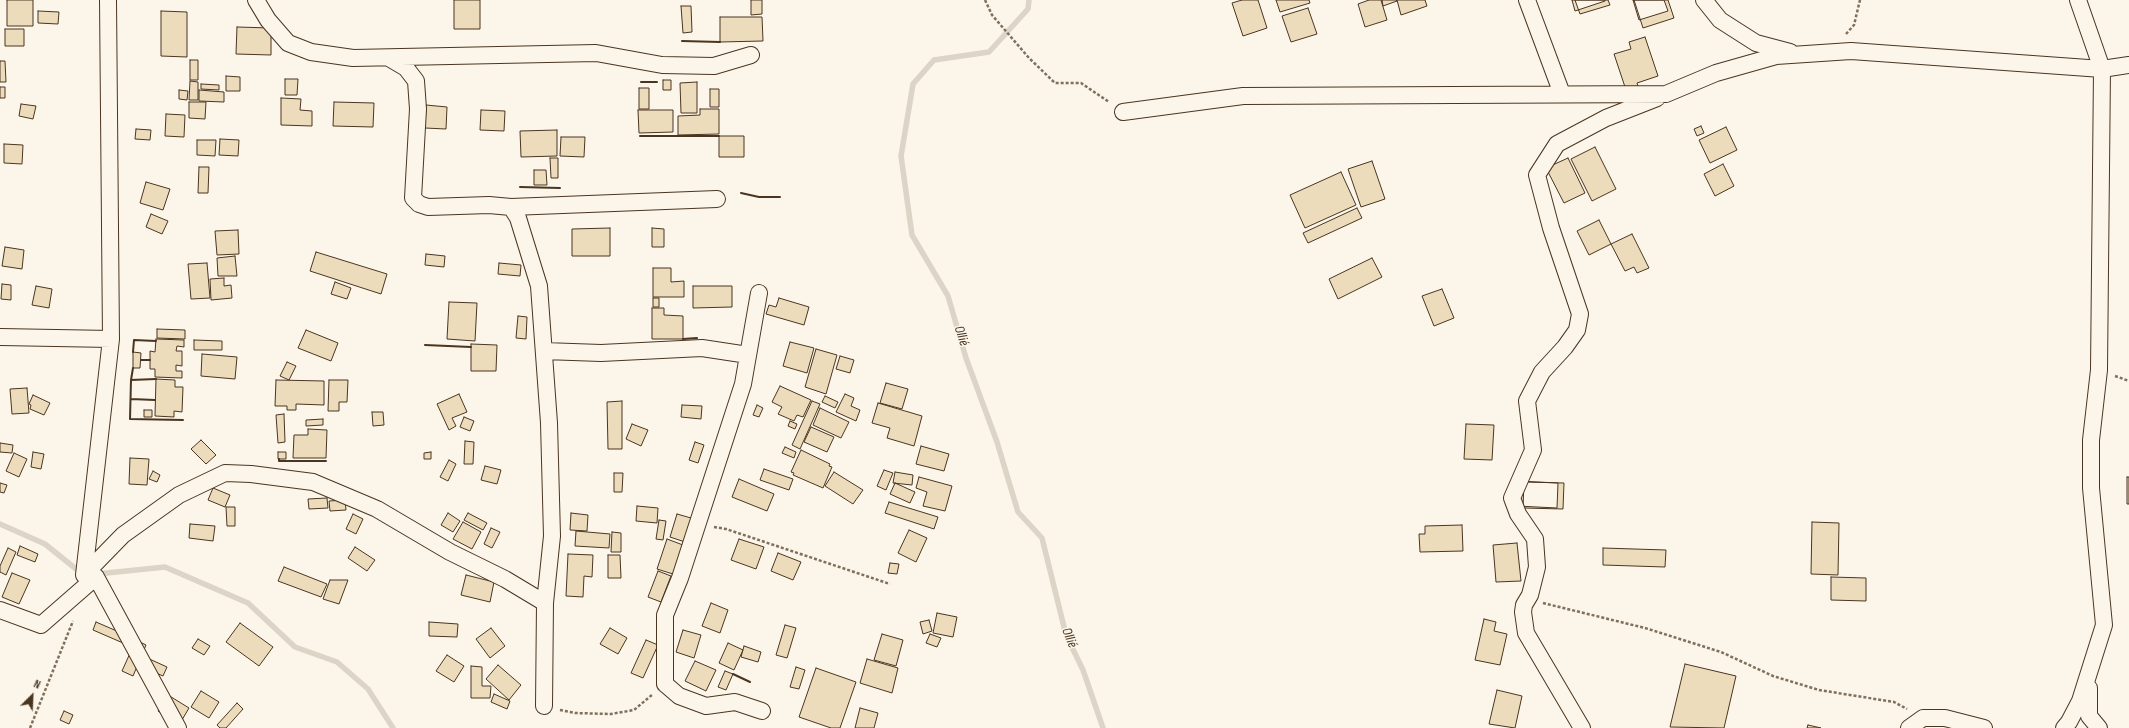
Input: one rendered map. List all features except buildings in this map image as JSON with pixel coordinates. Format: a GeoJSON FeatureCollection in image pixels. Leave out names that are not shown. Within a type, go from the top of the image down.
{"type":"FeatureCollection","features":[{"type":"Feature","properties":{"kind":"street"},"geometry":{"type":"LineString","coordinates":[[108,0],[111,339],[90,576],[178,728]]}},
{"type":"Feature","properties":{"kind":"street"},"geometry":{"type":"LineString","coordinates":[[256,0],[273,25],[288,43],[311,52],[353,58],[596,53],[662,65],[714,66],[751,55]]}},
{"type":"Feature","properties":{"kind":"street"},"geometry":{"type":"LineString","coordinates":[[1527,0],[1562,94]]}},
{"type":"Feature","properties":{"kind":"street"},"geometry":{"type":"LineString","coordinates":[[1704,0],[1720,20],[1756,43],[1799,54]]}},
{"type":"Feature","properties":{"kind":"street"},"geometry":{"type":"LineString","coordinates":[[2064,728],[2069,722],[2080,701],[2104,625],[2091,488],[2091,440],[2099,370],[2102,69],[2078,0]]}},
{"type":"Feature","properties":{"kind":"street"},"geometry":{"type":"LineString","coordinates":[[1582,728],[1526,633],[1524,605],[1528,599],[1537,567],[1535,539],[1518,514],[1512,498],[1533,450],[1527,401],[1542,372],[1565,347],[1577,330],[1580,314],[1550,228],[1536,175],[1557,144],[1606,118],[1716,73],[1776,56],[1851,51],[2102,69],[2129,64]]}},
{"type":"Feature","properties":{"kind":"street"},"geometry":{"type":"LineString","coordinates":[[390,58],[406,68],[416,81],[418,109],[413,198],[419,204],[428,207],[489,205],[511,207],[717,199]]}},
{"type":"Feature","properties":{"kind":"street"},"geometry":{"type":"LineString","coordinates":[[1123,112],[1243,96],[1666,94]]}},
{"type":"Feature","properties":{"kind":"street"},"geometry":{"type":"LineString","coordinates":[[511,207],[518,218],[539,286],[549,423],[552,536],[545,603],[544,706]]}},
{"type":"Feature","properties":{"kind":"street"},"geometry":{"type":"LineString","coordinates":[[759,294],[743,384],[680,578],[665,615],[665,684],[679,696],[706,706],[735,702],[762,711]]}},
{"type":"Feature","properties":{"kind":"street"},"geometry":{"type":"LineString","coordinates":[[0,337],[111,339]]}},
{"type":"Feature","properties":{"kind":"street"},"geometry":{"type":"LineString","coordinates":[[544,352],[601,354],[702,348],[748,355]]}},
{"type":"Feature","properties":{"kind":"street"},"geometry":{"type":"LineString","coordinates":[[0,610],[41,625],[90,576],[123,535],[179,496],[225,473],[251,474],[313,482],[377,509],[450,552],[505,579],[545,603]]}},
{"type":"Feature","properties":{"kind":"street"},"geometry":{"type":"LineString","coordinates":[[2090,670],[2088,716],[2099,728]]}},
{"type":"Feature","properties":{"kind":"street"},"geometry":{"type":"LineString","coordinates":[[1908,728],[1923,718],[1945,718],[1984,728]]}},
{"type":"Feature","properties":{"kind":"path"},"geometry":{"type":"LineString","coordinates":[[985,0],[992,15],[1029,58],[1055,83],[1081,84],[1123,112]]}},
{"type":"Feature","properties":{"kind":"path"},"geometry":{"type":"LineString","coordinates":[[1830,52],[1854,24],[1860,0]]}},
{"type":"Feature","properties":{"kind":"path"},"geometry":{"type":"LineString","coordinates":[[698,524],[726,529],[890,584]]}},
{"type":"Feature","properties":{"kind":"path"},"geometry":{"type":"LineString","coordinates":[[1528,599],[1645,628],[1721,652],[1773,676],[1819,690],[1894,702],[1923,718]]}},
{"type":"Feature","properties":{"kind":"path"},"geometry":{"type":"LineString","coordinates":[[30,728],[74,618]]}},
{"type":"Feature","properties":{"kind":"path"},"geometry":{"type":"LineString","coordinates":[[544,706],[575,713],[611,714],[634,710],[665,684]]}},
{"type":"Feature","properties":{"kind":"waterway","name":"Ollié"},"geometry":{"type":"LineString","coordinates":[[1029,0],[1028,9],[989,52],[934,60],[913,84],[901,156],[912,235],[948,296],[966,358],[997,442],[1018,512],[1042,538],[1066,635],[1083,670],[1103,728]]}},
{"type":"Feature","properties":{"kind":"waterway"},"geometry":{"type":"LineString","coordinates":[[0,524],[45,544],[81,573]]}},
{"type":"Feature","properties":{"kind":"waterway"},"geometry":{"type":"LineString","coordinates":[[97,574],[165,567],[248,603],[295,647],[337,662],[368,689],[393,728]]}},
{"type":"Feature","properties":{"kind":"wall"},"geometry":{"type":"LineString","coordinates":[[682,41],[720,42]]}},
{"type":"Feature","properties":{"kind":"wall"},"geometry":{"type":"LineString","coordinates":[[641,82],[657,82]]}},
{"type":"Feature","properties":{"kind":"wall"},"geometry":{"type":"LineString","coordinates":[[640,136],[719,136]]}},
{"type":"Feature","properties":{"kind":"wall"},"geometry":{"type":"LineString","coordinates":[[520,187],[560,188]]}},
{"type":"Feature","properties":{"kind":"wall"},"geometry":{"type":"LineString","coordinates":[[741,193],[759,197],[780,197]]}},
{"type":"Feature","properties":{"kind":"wall"},"geometry":{"type":"LineString","coordinates":[[683,339],[697,338]]}},
{"type":"Feature","properties":{"kind":"wall"},"geometry":{"type":"LineString","coordinates":[[133,352],[134,340],[156,341]]}},
{"type":"Feature","properties":{"kind":"wall"},"geometry":{"type":"LineString","coordinates":[[425,345],[471,347]]}},
{"type":"Feature","properties":{"kind":"wall"},"geometry":{"type":"LineString","coordinates":[[141,360],[150,360]]}},
{"type":"Feature","properties":{"kind":"wall"},"geometry":{"type":"LineString","coordinates":[[133,368],[131,380],[156,379]]}},
{"type":"Feature","properties":{"kind":"wall"},"geometry":{"type":"LineString","coordinates":[[131,380],[130,419],[183,420]]}},
{"type":"Feature","properties":{"kind":"wall"},"geometry":{"type":"LineString","coordinates":[[131,399],[155,400]]}},
{"type":"Feature","properties":{"kind":"wall"},"geometry":{"type":"LineString","coordinates":[[279,459],[279,461],[326,461]]}},
{"type":"Feature","properties":{"kind":"wall"},"geometry":{"type":"LineString","coordinates":[[733,674],[750,682]]}}]}
